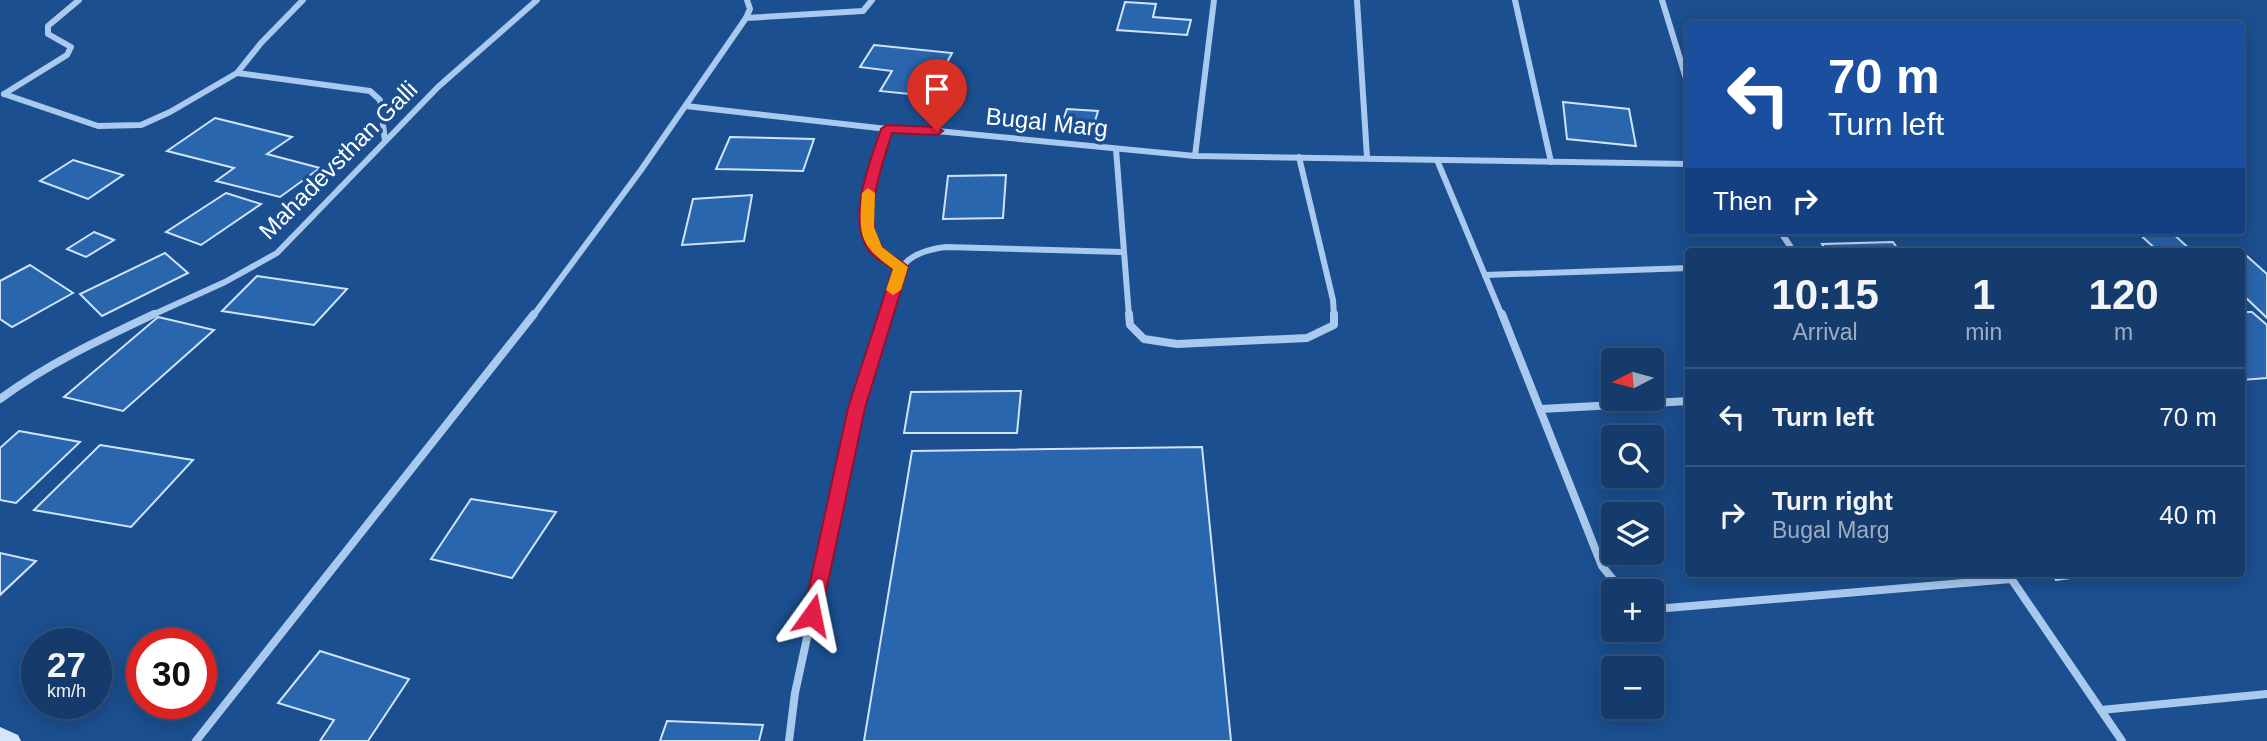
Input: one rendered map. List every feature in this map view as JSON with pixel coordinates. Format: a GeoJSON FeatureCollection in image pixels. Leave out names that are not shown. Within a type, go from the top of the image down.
{"type":"FeatureCollection","features":[{"type":"Feature","properties":{"kind":"main road"},"geometry":{"type":"LineString","coordinates":[[0,735],[12,741]]}},
{"type":"Feature","properties":{"kind":"street"},"geometry":{"type":"LineString","coordinates":[[2,95],[67,55],[71,47],[48,34],[48,26],[79,0]]}},
{"type":"Feature","properties":{"kind":"street"},"geometry":{"type":"LineString","coordinates":[[2,95],[98,126],[141,125],[170,112],[237,73],[261,43],[303,0]]}},
{"type":"Feature","properties":{"kind":"street","name":"Mahadevsthan Galli"},"geometry":{"type":"LineString","coordinates":[[0,399],[24,381],[107,336],[225,282],[277,253],[438,87],[537,0]]}},
{"type":"Feature","properties":{"kind":"street"},"geometry":{"type":"LineString","coordinates":[[196,741],[544,302],[686,106],[746,18],[750,9],[747,0]]}},
{"type":"Feature","properties":{"kind":"street"},"geometry":{"type":"LineString","coordinates":[[746,18],[863,11],[872,0]]}},
{"type":"Feature","properties":{"kind":"street"},"geometry":{"type":"LineString","coordinates":[[1195,156],[1214,0]]}},
{"type":"Feature","properties":{"kind":"street"},"geometry":{"type":"LineString","coordinates":[[1357,0],[1367,157]]}},
{"type":"Feature","properties":{"kind":"street"},"geometry":{"type":"LineString","coordinates":[[1515,0],[1551,162]]}},
{"type":"Feature","properties":{"kind":"street"},"geometry":{"type":"LineString","coordinates":[[1662,0],[1685,75]]}},
{"type":"Feature","properties":{"kind":"street"},"geometry":{"type":"LineString","coordinates":[[237,73],[370,91],[380,100],[386,141]]}},
{"type":"Feature","properties":{"kind":"street","name":"Bugal Marg"},"geometry":{"type":"LineString","coordinates":[[686,106],[887,129],[937,131],[1195,156],[1685,164]]}},
{"type":"Feature","properties":{"kind":"street"},"geometry":{"type":"LineString","coordinates":[[887,129],[869,186],[867,227],[876,250],[900,267]]}},
{"type":"Feature","properties":{"kind":"street"},"geometry":{"type":"LineString","coordinates":[[1116,149],[1122,252],[1130,326],[1144,339],[1177,344],[1307,338],[1334,326],[1333,300],[1299,157]]}},
{"type":"Feature","properties":{"kind":"street"},"geometry":{"type":"LineString","coordinates":[[1437,160],[1541,409],[1602,566],[1612,579]]}},
{"type":"Feature","properties":{"kind":"street"},"geometry":{"type":"LineString","coordinates":[[789,741],[795,693],[857,408],[900,267],[923,250],[946,247],[1122,252]]}},
{"type":"Feature","properties":{"kind":"street"},"geometry":{"type":"LineString","coordinates":[[1485,275],[1685,268]]}},
{"type":"Feature","properties":{"kind":"street"},"geometry":{"type":"LineString","coordinates":[[1541,409],[1685,401]]}},
{"type":"Feature","properties":{"kind":"street"},"geometry":{"type":"LineString","coordinates":[[1664,607],[2009,577],[2122,741]]}},
{"type":"Feature","properties":{"kind":"street"},"geometry":{"type":"LineString","coordinates":[[2101,710],[2267,694]]}},
{"type":"Feature","properties":{"kind":"building"},"geometry":{"type":"Polygon","coordinates":[[[1125,2],[1156,4],[1153,17],[1191,20],[1187,35],[1117,30],[1125,2]]]}},
{"type":"Feature","properties":{"kind":"building"},"geometry":{"type":"Polygon","coordinates":[[[874,45],[952,53],[929,96],[880,91],[892,71],[860,67],[874,45]]]}},
{"type":"Feature","properties":{"kind":"building"},"geometry":{"type":"Polygon","coordinates":[[[1563,102],[1629,109],[1636,146],[1567,139],[1563,102]]]}},
{"type":"Feature","properties":{"kind":"building"},"geometry":{"type":"Polygon","coordinates":[[[1067,109],[1098,111],[1091,135],[1059,132],[1067,109]]]}},
{"type":"Feature","properties":{"kind":"building"},"geometry":{"type":"Polygon","coordinates":[[[215,118],[292,137],[267,154],[320,168],[280,197],[216,181],[234,168],[167,151],[215,118]]]}},
{"type":"Feature","properties":{"kind":"building"},"geometry":{"type":"Polygon","coordinates":[[[730,137],[814,139],[803,171],[716,169],[730,137]]]}},
{"type":"Feature","properties":{"kind":"building"},"geometry":{"type":"Polygon","coordinates":[[[73,160],[123,175],[88,199],[40,181],[73,160]]]}},
{"type":"Feature","properties":{"kind":"building"},"geometry":{"type":"Polygon","coordinates":[[[1006,175],[1003,218],[943,219],[948,176],[1006,175]]]}},
{"type":"Feature","properties":{"kind":"building"},"geometry":{"type":"Polygon","coordinates":[[[226,193],[261,204],[201,245],[166,232],[226,193]]]}},
{"type":"Feature","properties":{"kind":"building"},"geometry":{"type":"Polygon","coordinates":[[[752,195],[744,241],[682,245],[693,199],[752,195]]]}},
{"type":"Feature","properties":{"kind":"building"},"geometry":{"type":"Polygon","coordinates":[[[94,232],[114,240],[86,257],[67,249],[94,232]]]}},
{"type":"Feature","properties":{"kind":"building"},"geometry":{"type":"Polygon","coordinates":[[[2140,235],[2174,235],[2189,248],[2155,248],[2140,235]]]}},
{"type":"Feature","properties":{"kind":"building"},"geometry":{"type":"Polygon","coordinates":[[[1893,242],[1897,248],[1824,248],[1822,244],[1893,242]]]}},
{"type":"Feature","properties":{"kind":"building"},"geometry":{"type":"Polygon","coordinates":[[[165,253],[188,273],[102,316],[80,294],[165,253]]]}},
{"type":"Feature","properties":{"kind":"building"},"geometry":{"type":"Polygon","coordinates":[[[2245,254],[2267,274],[2267,318],[2245,297],[2245,254]]]}},
{"type":"Feature","properties":{"kind":"building"},"geometry":{"type":"Polygon","coordinates":[[[30,265],[73,293],[12,327],[0,319],[0,281],[30,265]]]}},
{"type":"Feature","properties":{"kind":"building"},"geometry":{"type":"Polygon","coordinates":[[[257,276],[347,289],[314,325],[222,311],[257,276]]]}},
{"type":"Feature","properties":{"kind":"building"},"geometry":{"type":"Polygon","coordinates":[[[2245,312],[2252,312],[2267,325],[2267,378],[2245,380],[2245,312]]]}},
{"type":"Feature","properties":{"kind":"building"},"geometry":{"type":"Polygon","coordinates":[[[158,317],[214,330],[123,411],[64,397],[158,317]]]}},
{"type":"Feature","properties":{"kind":"building"},"geometry":{"type":"Polygon","coordinates":[[[1021,391],[1017,433],[904,433],[911,392],[1021,391]]]}},
{"type":"Feature","properties":{"kind":"building"},"geometry":{"type":"Polygon","coordinates":[[[19,431],[80,442],[16,503],[0,500],[0,448],[19,431]]]}},
{"type":"Feature","properties":{"kind":"building"},"geometry":{"type":"Polygon","coordinates":[[[100,445],[193,460],[131,527],[34,510],[100,445]]]}},
{"type":"Feature","properties":{"kind":"building"},"geometry":{"type":"Polygon","coordinates":[[[1202,447],[1231,741],[864,741],[912,451],[1202,447]]]}},
{"type":"Feature","properties":{"kind":"building"},"geometry":{"type":"Polygon","coordinates":[[[471,499],[556,512],[512,578],[431,559],[471,499]]]}},
{"type":"Feature","properties":{"kind":"building"},"geometry":{"type":"Polygon","coordinates":[[[0,553],[36,561],[0,595],[0,553]]]}},
{"type":"Feature","properties":{"kind":"building"},"geometry":{"type":"Polygon","coordinates":[[[2054,577],[2078,577],[2056,580],[2054,577]]]}},
{"type":"Feature","properties":{"kind":"building"},"geometry":{"type":"Polygon","coordinates":[[[320,651],[409,679],[368,741],[320,741],[334,720],[278,703],[320,651]]]}},
{"type":"Feature","properties":{"kind":"building"},"geometry":{"type":"Polygon","coordinates":[[[667,721],[763,725],[759,741],[660,741],[667,721]]]}},
{"type":"Feature","properties":{"kind":"slow traffic"},"geometry":{"type":"LineString","coordinates":[[868,193],[867,227],[876,250],[900,267],[893,290]]}},
{"type":"Feature","properties":{"kind":"route"},"geometry":{"type":"LineString","coordinates":[[812,615],[857,408],[900,267],[876,250],[867,227],[869,186],[887,129],[937,131]]}}]}
